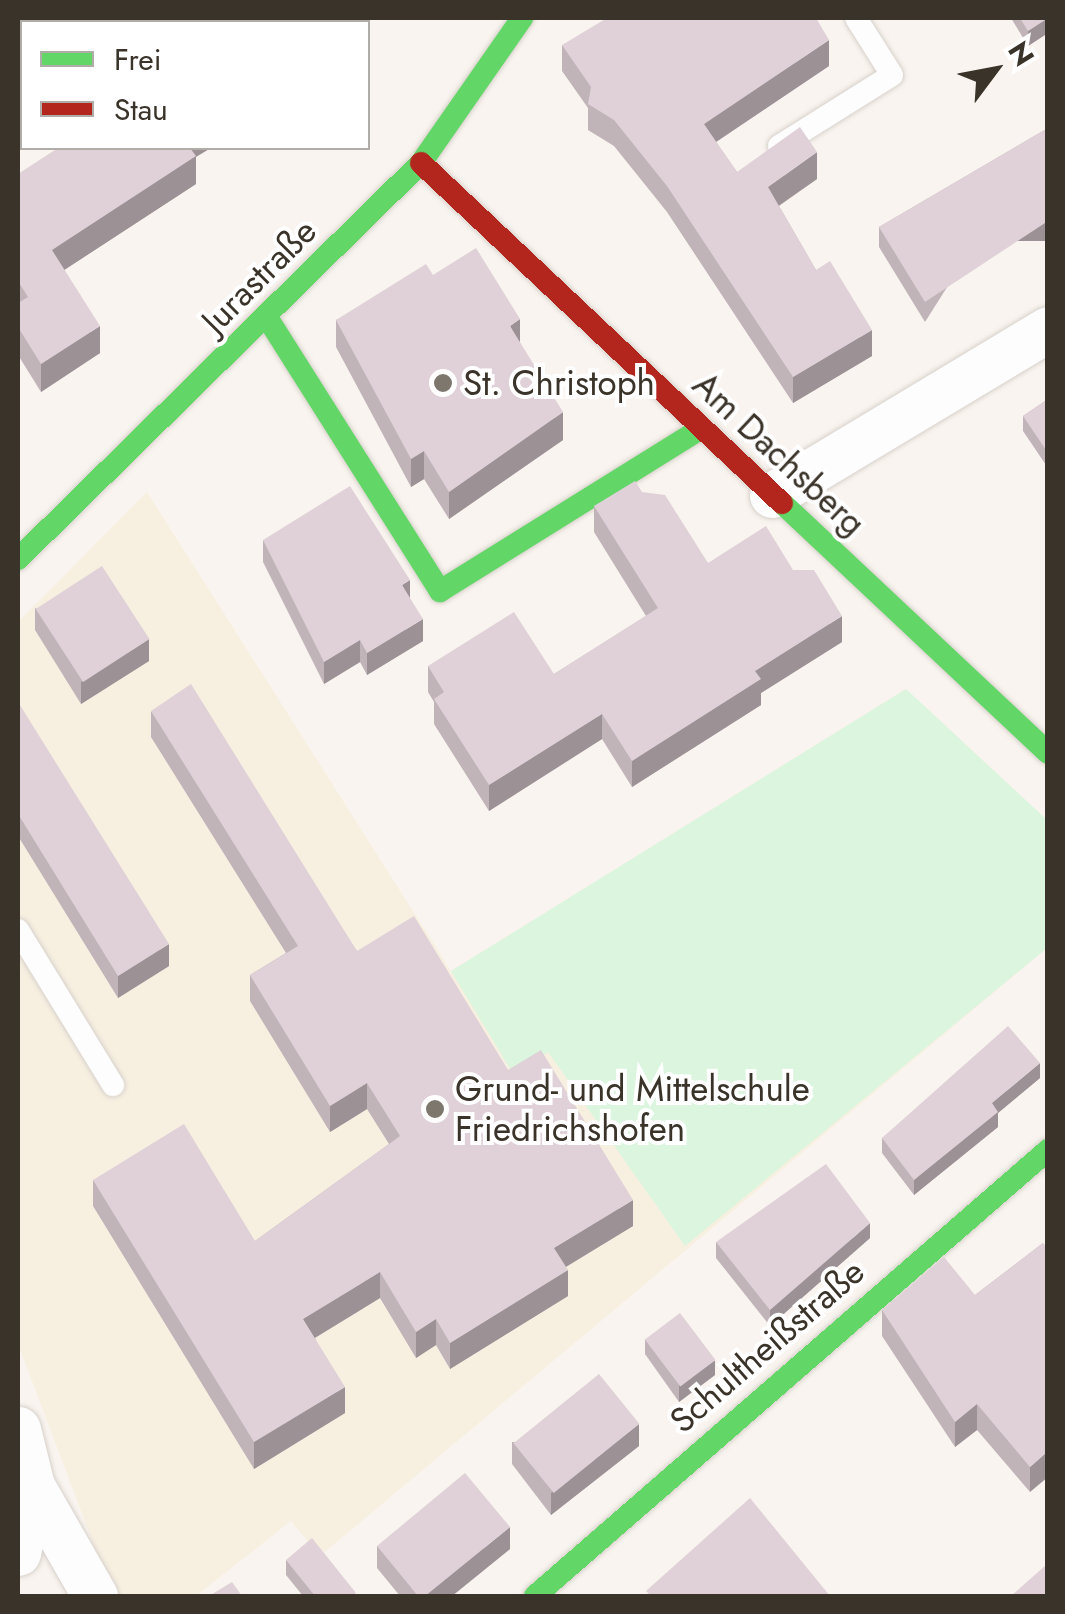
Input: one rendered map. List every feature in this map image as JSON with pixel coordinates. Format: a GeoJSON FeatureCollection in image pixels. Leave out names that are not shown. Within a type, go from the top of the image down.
{"type":"FeatureCollection","features":[{"type":"Feature","properties":{"kind":"street","name":"Jurastraße"},"geometry":{"type":"LineString","coordinates":[[18,559],[268,318],[421,163],[522,18]]}},
{"type":"Feature","properties":{"kind":"street","name":"Am Dachsberg"},"geometry":{"type":"LineString","coordinates":[[421,163],[1048,753]]}},
{"type":"Feature","properties":{"kind":"street"},"geometry":{"type":"LineString","coordinates":[[268,318],[440,591],[700,428]]}},
{"type":"Feature","properties":{"kind":"street"},"geometry":{"type":"LineString","coordinates":[[772,495],[1048,329]]}},
{"type":"Feature","properties":{"kind":"street","name":"Schultheißstraße"},"geometry":{"type":"LineString","coordinates":[[535,1596],[1048,1150]]}},
{"type":"Feature","properties":{"kind":"street"},"geometry":{"type":"LineString","coordinates":[[18,1429],[32,1486],[95,1596]]}},
{"type":"Feature","properties":{"kind":"street"},"geometry":{"type":"LineString","coordinates":[[18,1554],[32,1486]]}},
{"type":"Feature","properties":{"kind":"lane"},"geometry":{"type":"LineString","coordinates":[[774,149],[892,75],[856,18]]}},
{"type":"Feature","properties":{"kind":"lane"},"geometry":{"type":"LineString","coordinates":[[18,930],[112,1085]]}},
{"type":"Feature","properties":{"kind":"shaded area","name":"Grund- und Mittelschule Friedrichshofen"},"geometry":{"type":"Polygon","coordinates":[[[147,492],[451,971],[906,689],[1047,820],[1047,948],[320,1556],[291,1521],[196,1596],[113,1596],[18,1344],[18,622],[147,492]]]}},
{"type":"Feature","properties":{"kind":"green space"},"geometry":{"type":"Polygon","coordinates":[[[906,689],[1047,820],[1047,948],[685,1246],[548,1052],[514,1075],[451,971],[906,689]]]}},
{"type":"Feature","properties":{"kind":"building"},"geometry":{"type":"Polygon","coordinates":[[[215,18],[311,18],[309,20],[211,20],[215,18]]]}},
{"type":"Feature","properties":{"kind":"building"},"geometry":{"type":"Polygon","coordinates":[[[607,18],[816,18],[829,40],[704,124],[737,172],[800,127],[817,152],[768,187],[816,270],[830,261],[872,330],[793,377],[667,186],[614,120],[588,104],[591,87],[562,45],[607,18]]]}},
{"type":"Feature","properties":{"kind":"building"},"geometry":{"type":"Polygon","coordinates":[[[1020,18],[1048,18],[1028,31],[1020,18]]]}},
{"type":"Feature","properties":{"kind":"building"},"geometry":{"type":"Polygon","coordinates":[[[1048,128],[1048,221],[925,302],[879,227],[1048,128]]]}},
{"type":"Feature","properties":{"kind":"building"},"geometry":{"type":"Polygon","coordinates":[[[55,150],[192,150],[196,156],[52,250],[100,326],[41,364],[18,327],[18,303],[28,297],[18,281],[18,174],[55,150]]]}},
{"type":"Feature","properties":{"kind":"building","name":"St. Christoph"},"geometry":{"type":"Polygon","coordinates":[[[476,248],[520,319],[510,326],[563,412],[449,492],[424,451],[411,459],[336,320],[426,264],[433,275],[476,248]]]}},
{"type":"Feature","properties":{"kind":"building"},"geometry":{"type":"Polygon","coordinates":[[[1048,399],[1048,453],[1023,416],[1048,399]]]}},
{"type":"Feature","properties":{"kind":"building"},"geometry":{"type":"Polygon","coordinates":[[[635,481],[642,492],[665,495],[708,563],[766,526],[793,570],[814,570],[842,616],[755,671],[761,679],[632,761],[602,714],[489,785],[434,699],[444,692],[428,666],[514,612],[554,674],[658,608],[594,506],[635,481]]]}},
{"type":"Feature","properties":{"kind":"building"},"geometry":{"type":"Polygon","coordinates":[[[350,486],[410,580],[402,585],[423,619],[367,653],[360,640],[324,662],[263,540],[350,486]]]}},
{"type":"Feature","properties":{"kind":"building"},"geometry":{"type":"Polygon","coordinates":[[[102,566],[149,639],[83,682],[36,609],[102,566]]]}},
{"type":"Feature","properties":{"kind":"building"},"geometry":{"type":"Polygon","coordinates":[[[191,684],[357,951],[414,916],[508,1070],[541,1050],[633,1200],[554,1248],[568,1270],[450,1343],[436,1319],[416,1332],[380,1272],[303,1319],[345,1387],[254,1442],[93,1180],[184,1124],[255,1241],[400,1136],[367,1083],[330,1106],[250,975],[298,946],[151,711],[191,684]]]}},
{"type":"Feature","properties":{"kind":"building"},"geometry":{"type":"Polygon","coordinates":[[[18,702],[169,944],[118,976],[18,814],[18,702]]]}},
{"type":"Feature","properties":{"kind":"building"},"geometry":{"type":"Polygon","coordinates":[[[1008,1026],[1040,1063],[992,1103],[998,1112],[914,1180],[882,1138],[1008,1026]]]}},
{"type":"Feature","properties":{"kind":"building"},"geometry":{"type":"Polygon","coordinates":[[[826,1164],[870,1223],[770,1310],[716,1242],[826,1164]]]}},
{"type":"Feature","properties":{"kind":"building"},"geometry":{"type":"Polygon","coordinates":[[[1043,1243],[1048,1248],[1048,1451],[1030,1467],[977,1404],[955,1422],[882,1310],[944,1257],[975,1295],[1043,1243]]]}},
{"type":"Feature","properties":{"kind":"building"},"geometry":{"type":"Polygon","coordinates":[[[680,1313],[716,1360],[680,1387],[645,1339],[680,1313]]]}},
{"type":"Feature","properties":{"kind":"building"},"geometry":{"type":"Polygon","coordinates":[[[599,1374],[639,1424],[554,1493],[514,1443],[599,1374]]]}},
{"type":"Feature","properties":{"kind":"building"},"geometry":{"type":"Polygon","coordinates":[[[465,1473],[510,1527],[425,1596],[418,1596],[377,1546],[465,1473]]]}},
{"type":"Feature","properties":{"kind":"building"},"geometry":{"type":"Polygon","coordinates":[[[750,1498],[830,1596],[651,1596],[646,1591],[750,1498]]]}},
{"type":"Feature","properties":{"kind":"building"},"geometry":{"type":"Polygon","coordinates":[[[312,1538],[356,1593],[315,1596],[286,1560],[312,1538]]]}},
{"type":"Feature","properties":{"kind":"building"},"geometry":{"type":"Polygon","coordinates":[[[1046,1565],[1048,1596],[1011,1596],[1046,1565]]]}},
{"type":"Feature","properties":{"kind":"building"},"geometry":{"type":"Polygon","coordinates":[[[232,1582],[242,1596],[209,1596],[232,1582]]]}},
{"type":"Feature","properties":{"kind":"traffic: fast"},"geometry":{"type":"LineString","coordinates":[[18,559],[421,163],[522,18]]}},
{"type":"Feature","properties":{"kind":"traffic: fast"},"geometry":{"type":"LineString","coordinates":[[268,319],[440,591],[700,429]]}},
{"type":"Feature","properties":{"kind":"traffic: fast"},"geometry":{"type":"LineString","coordinates":[[782,503],[1048,753]]}},
{"type":"Feature","properties":{"kind":"traffic: fast"},"geometry":{"type":"LineString","coordinates":[[535,1596],[1048,1150]]}},
{"type":"Feature","properties":{"kind":"traffic: jam"},"geometry":{"type":"LineString","coordinates":[[421,163],[782,503]]}},
{"type":"Feature","properties":{"kind":"place","name":"St. Christoph"},"geometry":{"type":"Point","coordinates":[443,383]}},
{"type":"Feature","properties":{"kind":"place","name":"Grund- und Mittelschule Friedrichshofen"},"geometry":{"type":"Point","coordinates":[435,1109]}}]}
